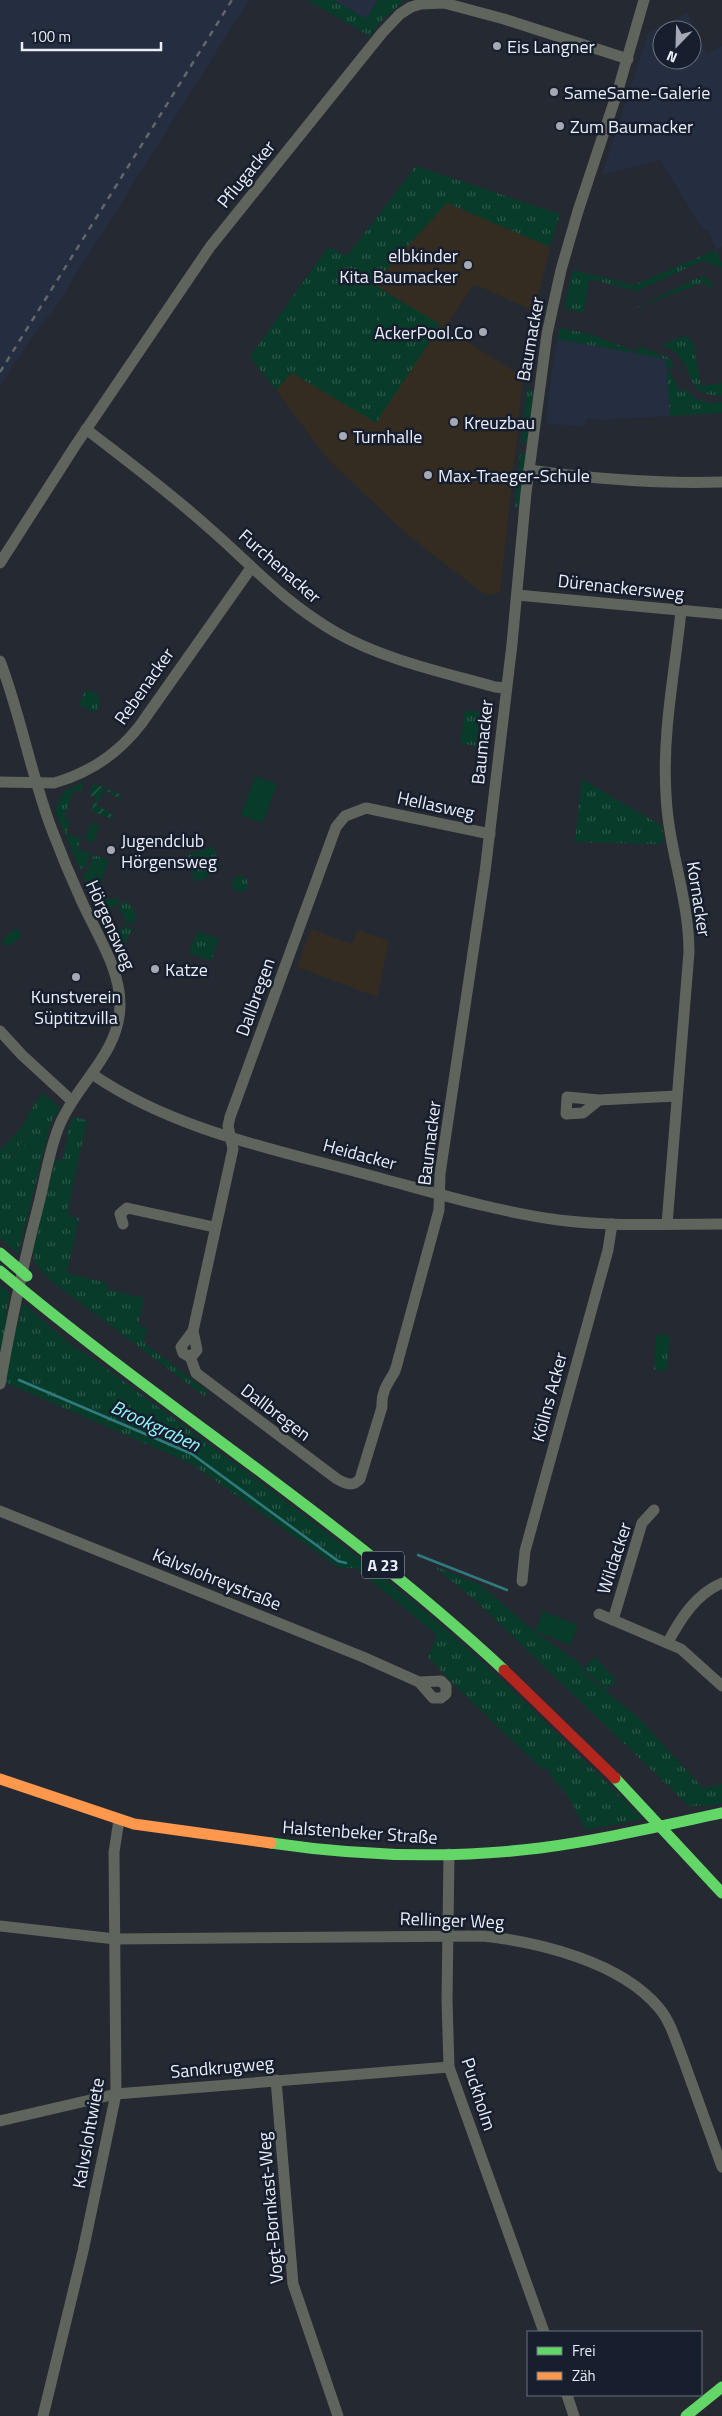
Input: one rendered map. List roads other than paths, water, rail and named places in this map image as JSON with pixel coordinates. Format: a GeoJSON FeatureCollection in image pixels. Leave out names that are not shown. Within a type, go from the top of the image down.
{"type":"FeatureCollection","features":[{"type":"Feature","properties":{"kind":"main road"},"geometry":{"type":"LineString","coordinates":[[0,1253],[37,1285]]}},
{"type":"Feature","properties":{"kind":"main road","name":"A 23"},"geometry":{"type":"LineString","coordinates":[[0,1271],[60,1321],[347,1536],[450,1620],[613,1773],[722,1893]]}},
{"type":"Feature","properties":{"kind":"main road","name":"Halstenbeker Straße"},"geometry":{"type":"LineString","coordinates":[[0,1779],[134,1824],[296,1847],[386,1854],[449,1854],[539,1848],[626,1834],[718,1814]]}},
{"type":"Feature","properties":{"kind":"main road"},"geometry":{"type":"LineString","coordinates":[[665,1810],[685,1831]]}},
{"type":"Feature","properties":{"kind":"main road"},"geometry":{"type":"LineString","coordinates":[[686,2416],[722,2387]]}},
{"type":"Feature","properties":{"kind":"street","name":"Baumacker"},"geometry":{"type":"LineString","coordinates":[[353,1484],[363,1474],[382,1407],[387,1380],[395,1372],[439,1210],[442,1167],[490,834],[529,470],[544,352],[561,270],[582,197],[628,59],[644,0]]}},
{"type":"Feature","properties":{"kind":"street","name":"Pflugacker"},"geometry":{"type":"LineString","coordinates":[[0,563],[86,429],[210,247],[400,14],[422,4],[444,3],[504,19],[628,59]]}},
{"type":"Feature","properties":{"kind":"street","name":"Furchenacker"},"geometry":{"type":"LineString","coordinates":[[86,429],[209,527],[251,568],[299,609],[344,637],[402,660],[495,687],[506,688]]}},
{"type":"Feature","properties":{"kind":"street"},"geometry":{"type":"LineString","coordinates":[[529,470],[578,477],[663,484],[722,482]]}},
{"type":"Feature","properties":{"kind":"street","name":"Rebenacker"},"geometry":{"type":"LineString","coordinates":[[0,782],[54,783],[84,772],[108,758],[121,747],[141,724],[251,568]]}},
{"type":"Feature","properties":{"kind":"street","name":"Dürenackersweg"},"geometry":{"type":"LineString","coordinates":[[517,595],[722,614]]}},
{"type":"Feature","properties":{"kind":"street","name":"Kornacker"},"geometry":{"type":"LineString","coordinates":[[667,1224],[689,933],[684,892],[668,821],[665,764],[681,611]]}},
{"type":"Feature","properties":{"kind":"street","name":"Hörgensweg"},"geometry":{"type":"LineString","coordinates":[[0,661],[14,701],[36,783],[71,878],[110,962],[119,992],[120,1011],[116,1032],[59,1125],[26,1256],[0,1384]]}},
{"type":"Feature","properties":{"kind":"street","name":"Dallbregen"},"geometry":{"type":"LineString","coordinates":[[353,1484],[337,1479],[196,1373],[190,1356],[198,1348],[193,1331],[214,1227],[233,1149],[228,1126],[230,1117],[336,827],[351,812],[366,808],[374,809]]}},
{"type":"Feature","properties":{"kind":"street","name":"Hellasweg"},"geometry":{"type":"LineString","coordinates":[[374,809],[490,834]]}},
{"type":"Feature","properties":{"kind":"street"},"geometry":{"type":"LineString","coordinates":[[0,1031],[22,1055],[72,1101]]}},
{"type":"Feature","properties":{"kind":"street","name":"Heidacker"},"geometry":{"type":"LineString","coordinates":[[92,1074],[108,1085],[147,1105],[201,1128],[440,1194],[524,1215],[612,1224],[722,1224]]}},
{"type":"Feature","properties":{"kind":"street"},"geometry":{"type":"LineString","coordinates":[[599,1100],[676,1096]]}},
{"type":"Feature","properties":{"kind":"street"},"geometry":{"type":"LineString","coordinates":[[123,1224],[120,1214],[127,1208],[214,1227]]}},
{"type":"Feature","properties":{"kind":"street","name":"Köllns Acker"},"geometry":{"type":"LineString","coordinates":[[522,1580],[525,1551],[608,1250],[612,1224]]}},
{"type":"Feature","properties":{"kind":"street","name":"Wildacker"},"geometry":{"type":"LineString","coordinates":[[613,1620],[642,1524],[654,1510]]}},
{"type":"Feature","properties":{"kind":"street","name":"Kalvslohreystraße"},"geometry":{"type":"LineString","coordinates":[[0,1511],[419,1682]]}},
{"type":"Feature","properties":{"kind":"street"},"geometry":{"type":"LineString","coordinates":[[668,1642],[693,1604],[702,1594],[722,1583]]}},
{"type":"Feature","properties":{"kind":"street","name":"Wildacker"},"geometry":{"type":"LineString","coordinates":[[599,1614],[682,1649],[722,1686]]}},
{"type":"Feature","properties":{"kind":"street","name":"Kalvslohtwiete"},"geometry":{"type":"LineString","coordinates":[[43,2416],[91,2214],[116,2094],[114,1852],[119,1820]]}},
{"type":"Feature","properties":{"kind":"street","name":"Puckholm"},"geometry":{"type":"LineString","coordinates":[[449,1854],[447,2033],[449,2067],[544,2331]]}},
{"type":"Feature","properties":{"kind":"street","name":"Rellinger Weg"},"geometry":{"type":"LineString","coordinates":[[0,1926],[115,1938],[448,1935],[506,1938],[542,1945],[611,1972],[648,1997],[660,2008],[673,2032],[722,2167]]}},
{"type":"Feature","properties":{"kind":"street","name":"Sandkrugweg"},"geometry":{"type":"LineString","coordinates":[[0,2121],[116,2094],[449,2067]]}},
{"type":"Feature","properties":{"kind":"street","name":"Vogt-Bornkast-Weg"},"geometry":{"type":"LineString","coordinates":[[276,2080],[293,2286],[338,2416]]}},
{"type":"Feature","properties":{"kind":"street"},"geometry":{"type":"LineString","coordinates":[[567,2396],[574,2416]]}},
{"type":"Feature","properties":{"kind":"waterway","name":"Brookgraben"},"geometry":{"type":"LineString","coordinates":[[19,1380],[192,1454],[338,1561],[346,1563]]}},
{"type":"Feature","properties":{"kind":"waterway","name":"Brookgraben"},"geometry":{"type":"LineString","coordinates":[[418,1555],[507,1590]]}},
{"type":"Feature","properties":{"kind":"railway"},"geometry":{"type":"LineString","coordinates":[[0,372],[232,0]]}},
{"type":"Feature","properties":{"kind":"place","name":"Eis Langner"},"geometry":{"type":"Point","coordinates":[497,46]}},
{"type":"Feature","properties":{"kind":"place","name":"SameSame-Galerie"},"geometry":{"type":"Point","coordinates":[554,92]}},
{"type":"Feature","properties":{"kind":"place","name":"Zum Baumacker"},"geometry":{"type":"Point","coordinates":[560,126]}},
{"type":"Feature","properties":{"kind":"place","name":"elbkinder Kita Baumacker"},"geometry":{"type":"Point","coordinates":[468,265]}},
{"type":"Feature","properties":{"kind":"place","name":"AckerPool.Co"},"geometry":{"type":"Point","coordinates":[483,332]}},
{"type":"Feature","properties":{"kind":"place","name":"Kreuzbau"},"geometry":{"type":"Point","coordinates":[454,422]}},
{"type":"Feature","properties":{"kind":"place","name":"Turnhalle"},"geometry":{"type":"Point","coordinates":[343,436]}},
{"type":"Feature","properties":{"kind":"place","name":"Max-Traeger-Schule"},"geometry":{"type":"Point","coordinates":[428,475]}},
{"type":"Feature","properties":{"kind":"place","name":"Jugendclub Hörgensweg"},"geometry":{"type":"Point","coordinates":[111,850]}},
{"type":"Feature","properties":{"kind":"place","name":"Katze"},"geometry":{"type":"Point","coordinates":[155,969]}},
{"type":"Feature","properties":{"kind":"place","name":"Kunstverein Süptitzvilla"},"geometry":{"type":"Point","coordinates":[76,977]}}]}
